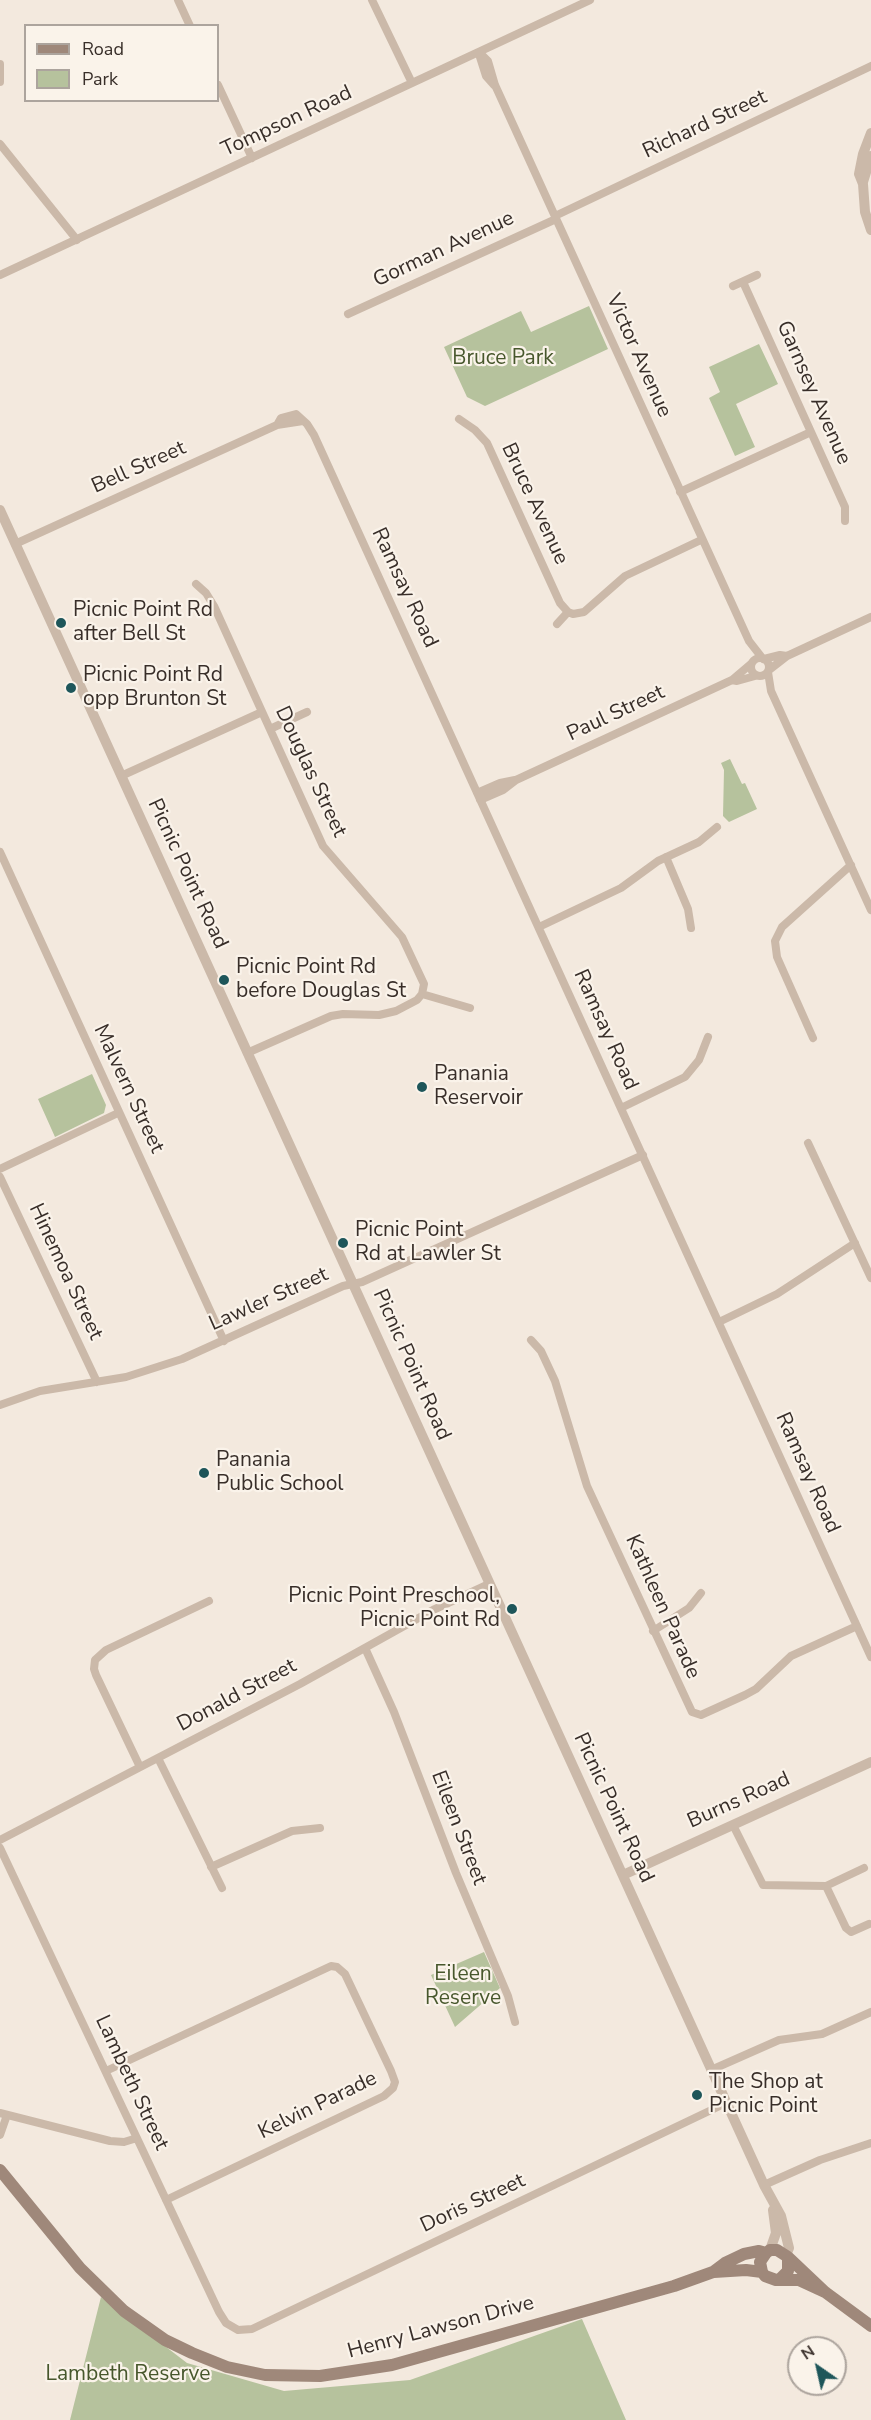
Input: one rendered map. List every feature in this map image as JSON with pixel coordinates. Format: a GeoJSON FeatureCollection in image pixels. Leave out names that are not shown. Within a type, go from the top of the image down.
{"type":"FeatureCollection","features":[{"type":"Feature","properties":{"kind":"main road","name":"Henry Lawson Drive"},"geometry":{"type":"LineString","coordinates":[[0,2170],[80,2268],[124,2311],[165,2340],[192,2354],[227,2367],[259,2374],[290,2377],[320,2376],[385,2366],[663,2289],[713,2272],[746,2270],[762,2272]]}},
{"type":"Feature","properties":{"kind":"main road"},"geometry":{"type":"LineString","coordinates":[[825,2292],[799,2280],[770,2279],[762,2272],[760,2262],[768,2252],[777,2250],[787,2256],[825,2292],[871,2326]]}},
{"type":"Feature","properties":{"kind":"main road","name":"Henry Lawson Drive"},"geometry":{"type":"LineString","coordinates":[[713,2272],[744,2254],[768,2252]]}},
{"type":"Feature","properties":{"kind":"main road"},"geometry":{"type":"LineString","coordinates":[[781,2278],[788,2271],[787,2256]]}},
{"type":"Feature","properties":{"kind":"street"},"geometry":{"type":"LineString","coordinates":[[178,0],[189,24]]}},
{"type":"Feature","properties":{"kind":"street"},"geometry":{"type":"LineString","coordinates":[[372,0],[412,83]]}},
{"type":"Feature","properties":{"kind":"street","name":"Tompson Road"},"geometry":{"type":"LineString","coordinates":[[0,275],[590,0]]}},
{"type":"Feature","properties":{"kind":"street","name":"Victor Avenue"},"geometry":{"type":"LineString","coordinates":[[479,52],[486,76],[495,85],[701,540],[749,641],[764,659]]}},
{"type":"Feature","properties":{"kind":"street"},"geometry":{"type":"LineString","coordinates":[[0,64],[0,82]]}},
{"type":"Feature","properties":{"kind":"street","name":"Richard Street"},"geometry":{"type":"LineString","coordinates":[[555,217],[871,66]]}},
{"type":"Feature","properties":{"kind":"street"},"geometry":{"type":"LineString","coordinates":[[219,87],[252,158]]}},
{"type":"Feature","properties":{"kind":"street"},"geometry":{"type":"LineString","coordinates":[[871,133],[859,174],[865,213],[871,230]]}},
{"type":"Feature","properties":{"kind":"street"},"geometry":{"type":"LineString","coordinates":[[0,144],[77,240]]}},
{"type":"Feature","properties":{"kind":"street"},"geometry":{"type":"LineString","coordinates":[[862,184],[871,156]]}},
{"type":"Feature","properties":{"kind":"street","name":"Gorman Avenue"},"geometry":{"type":"LineString","coordinates":[[348,314],[555,217]]}},
{"type":"Feature","properties":{"kind":"street"},"geometry":{"type":"LineString","coordinates":[[733,286],[758,275]]}},
{"type":"Feature","properties":{"kind":"street","name":"Garnsey Avenue"},"geometry":{"type":"LineString","coordinates":[[743,282],[845,507],[845,521]]}},
{"type":"Feature","properties":{"kind":"street","name":"Bruce Avenue"},"geometry":{"type":"LineString","coordinates":[[459,419],[475,430],[487,443],[560,603],[568,612]]}},
{"type":"Feature","properties":{"kind":"street","name":"Bell Street"},"geometry":{"type":"LineString","coordinates":[[15,544],[278,425],[303,421]]}},
{"type":"Feature","properties":{"kind":"street","name":"Ramsay Road"},"geometry":{"type":"LineString","coordinates":[[303,421],[314,435],[871,1657]]}},
{"type":"Feature","properties":{"kind":"street"},"geometry":{"type":"LineString","coordinates":[[680,492],[811,432]]}},
{"type":"Feature","properties":{"kind":"street","name":"Picnic Point Road"},"geometry":{"type":"LineString","coordinates":[[0,510],[772,2204],[781,2216],[789,2248],[787,2256]]}},
{"type":"Feature","properties":{"kind":"street"},"geometry":{"type":"LineString","coordinates":[[557,624],[568,612],[573,614],[584,612],[625,576],[701,540]]}},
{"type":"Feature","properties":{"kind":"street","name":"Douglas Street"},"geometry":{"type":"LineString","coordinates":[[196,584],[206,593],[214,606],[323,846],[402,937],[423,979],[422,994]]}},
{"type":"Feature","properties":{"kind":"street"},"geometry":{"type":"LineString","coordinates":[[756,676],[765,676],[787,656],[871,617]]}},
{"type":"Feature","properties":{"kind":"street","name":"Victor Avenue"},"geometry":{"type":"LineString","coordinates":[[749,641],[752,662]]}},
{"type":"Feature","properties":{"kind":"street"},"geometry":{"type":"LineString","coordinates":[[771,691],[751,669],[752,662],[756,659],[787,656]]}},
{"type":"Feature","properties":{"kind":"street"},"geometry":{"type":"LineString","coordinates":[[764,659],[769,664],[771,691],[871,910]]}},
{"type":"Feature","properties":{"kind":"street","name":"Paul Street"},"geometry":{"type":"LineString","coordinates":[[479,796],[503,790],[516,780],[732,680],[752,662]]}},
{"type":"Feature","properties":{"kind":"street","name":"Paul Street"},"geometry":{"type":"LineString","coordinates":[[732,680],[737,681],[756,676]]}},
{"type":"Feature","properties":{"kind":"street"},"geometry":{"type":"LineString","coordinates":[[121,776],[262,712]]}},
{"type":"Feature","properties":{"kind":"street"},"geometry":{"type":"LineString","coordinates":[[270,729],[307,712]]}},
{"type":"Feature","properties":{"kind":"street"},"geometry":{"type":"LineString","coordinates":[[539,927],[621,888],[666,857],[699,842],[717,827]]}},
{"type":"Feature","properties":{"kind":"street","name":"Malvern Street"},"geometry":{"type":"LineString","coordinates":[[0,852],[224,1341]]}},
{"type":"Feature","properties":{"kind":"street"},"geometry":{"type":"LineString","coordinates":[[666,857],[686,903],[691,928]]}},
{"type":"Feature","properties":{"kind":"street"},"geometry":{"type":"LineString","coordinates":[[813,1038],[777,957],[775,941],[782,927],[851,865]]}},
{"type":"Feature","properties":{"kind":"street"},"geometry":{"type":"LineString","coordinates":[[247,1053],[325,1018],[344,1014],[388,1013],[413,1004],[422,994],[470,1008]]}},
{"type":"Feature","properties":{"kind":"street"},"geometry":{"type":"LineString","coordinates":[[621,1108],[685,1077],[699,1060],[708,1037]]}},
{"type":"Feature","properties":{"kind":"street"},"geometry":{"type":"LineString","coordinates":[[0,1169],[118,1113]]}},
{"type":"Feature","properties":{"kind":"street"},"geometry":{"type":"LineString","coordinates":[[808,1143],[871,1278]]}},
{"type":"Feature","properties":{"kind":"street","name":"Lawler Street"},"geometry":{"type":"LineString","coordinates":[[0,1405],[40,1391],[146,1372],[224,1341],[343,1286],[353,1284],[643,1155]]}},
{"type":"Feature","properties":{"kind":"street","name":"Hinemoa Street"},"geometry":{"type":"LineString","coordinates":[[0,1177],[97,1382]]}},
{"type":"Feature","properties":{"kind":"street"},"geometry":{"type":"LineString","coordinates":[[718,1322],[777,1294],[855,1243]]}},
{"type":"Feature","properties":{"kind":"street","name":"Kathleen Parade"},"geometry":{"type":"LineString","coordinates":[[531,1340],[541,1351],[552,1374],[587,1486],[688,1709],[701,1715],[750,1692],[791,1656],[856,1626]]}},
{"type":"Feature","properties":{"kind":"street","name":"Donald Street"},"geometry":{"type":"LineString","coordinates":[[0,1840],[158,1758],[432,1610],[489,1584]]}},
{"type":"Feature","properties":{"kind":"street"},"geometry":{"type":"LineString","coordinates":[[653,1631],[689,1608],[701,1593]]}},
{"type":"Feature","properties":{"kind":"street"},"geometry":{"type":"LineString","coordinates":[[140,1767],[96,1675],[95,1660],[106,1650],[209,1601]]}},
{"type":"Feature","properties":{"kind":"street","name":"Eileen Street"},"geometry":{"type":"LineString","coordinates":[[365,1647],[394,1712],[456,1873],[508,1996],[515,2022]]}},
{"type":"Feature","properties":{"kind":"street"},"geometry":{"type":"LineString","coordinates":[[158,1758],[222,1888]]}},
{"type":"Feature","properties":{"kind":"street","name":"Burns Road"},"geometry":{"type":"LineString","coordinates":[[622,1875],[871,1762]]}},
{"type":"Feature","properties":{"kind":"street"},"geometry":{"type":"LineString","coordinates":[[733,1825],[763,1885],[826,1886],[864,1868]]}},
{"type":"Feature","properties":{"kind":"street"},"geometry":{"type":"LineString","coordinates":[[211,1867],[292,1831],[320,1827]]}},
{"type":"Feature","properties":{"kind":"street","name":"Lambeth Street"},"geometry":{"type":"LineString","coordinates":[[0,1848],[222,2318],[234,2329]]}},
{"type":"Feature","properties":{"kind":"street"},"geometry":{"type":"LineString","coordinates":[[826,1886],[846,1928],[851,1932],[869,1924]]}},
{"type":"Feature","properties":{"kind":"street","name":"Kelvin Parade"},"geometry":{"type":"LineString","coordinates":[[106,2072],[331,1966],[337,1967],[345,1974],[386,2061],[394,2082],[390,2093],[166,2200]]}},
{"type":"Feature","properties":{"kind":"street"},"geometry":{"type":"LineString","coordinates":[[711,2070],[779,2040],[822,2034],[871,2012]]}},
{"type":"Feature","properties":{"kind":"street","name":"Doris Street"},"geometry":{"type":"LineString","coordinates":[[234,2329],[243,2331],[252,2329],[726,2103]]}},
{"type":"Feature","properties":{"kind":"street"},"geometry":{"type":"LineString","coordinates":[[0,2135],[3,2114],[110,2141],[124,2142],[137,2138]]}},
{"type":"Feature","properties":{"kind":"street"},"geometry":{"type":"LineString","coordinates":[[764,2186],[820,2160],[871,2143]]}},
{"type":"Feature","properties":{"kind":"street","name":"Picnic Point Road"},"geometry":{"type":"LineString","coordinates":[[768,2252],[776,2233],[772,2204]]}},
{"type":"Feature","properties":{"kind":"green space","name":"Bruce Park"},"geometry":{"type":"Polygon","coordinates":[[[589,306],[608,349],[485,406],[467,397],[444,347],[521,311],[531,332],[589,306]]]}},
{"type":"Feature","properties":{"kind":"green space"},"geometry":{"type":"Polygon","coordinates":[[[759,344],[778,384],[736,404],[755,447],[735,456],[709,398],[720,392],[709,367],[759,344]]]}},
{"type":"Feature","properties":{"kind":"green space"},"geometry":{"type":"Polygon","coordinates":[[[730,759],[757,809],[729,822],[723,816],[724,770],[721,763],[730,759]]]}},
{"type":"Feature","properties":{"kind":"green space"},"geometry":{"type":"Polygon","coordinates":[[[92,1074],[106,1105],[104,1113],[55,1137],[38,1099],[92,1074]]]}},
{"type":"Feature","properties":{"kind":"green space","name":"Eileen Reserve"},"geometry":{"type":"Polygon","coordinates":[[[484,1952],[500,1988],[455,2027],[431,1975],[484,1952]]]}},
{"type":"Feature","properties":{"kind":"green space","name":"Lambeth Reserve"},"geometry":{"type":"Polygon","coordinates":[[[101,2297],[187,2363],[284,2391],[410,2380],[582,2319],[626,2420],[70,2420],[101,2297]]]}},
{"type":"Feature","properties":{"kind":"place","name":"Picnic Point Rd after Bell St"},"geometry":{"type":"Point","coordinates":[61,623]}},
{"type":"Feature","properties":{"kind":"place","name":"Picnic Point Rd opp Brunton St"},"geometry":{"type":"Point","coordinates":[71,688]}},
{"type":"Feature","properties":{"kind":"place","name":"Picnic Point Rd before Douglas St"},"geometry":{"type":"Point","coordinates":[224,980]}},
{"type":"Feature","properties":{"kind":"place","name":"Panania Reservoir"},"geometry":{"type":"Point","coordinates":[422,1087]}},
{"type":"Feature","properties":{"kind":"place","name":"Picnic Point Rd at Lawler St"},"geometry":{"type":"Point","coordinates":[343,1243]}},
{"type":"Feature","properties":{"kind":"place","name":"Panania Public School"},"geometry":{"type":"Point","coordinates":[204,1473]}},
{"type":"Feature","properties":{"kind":"place","name":"Picnic Point Preschool, Picnic Point Rd"},"geometry":{"type":"Point","coordinates":[512,1609]}},
{"type":"Feature","properties":{"kind":"place","name":"The Shop at Picnic Point"},"geometry":{"type":"Point","coordinates":[697,2095]}}]}
